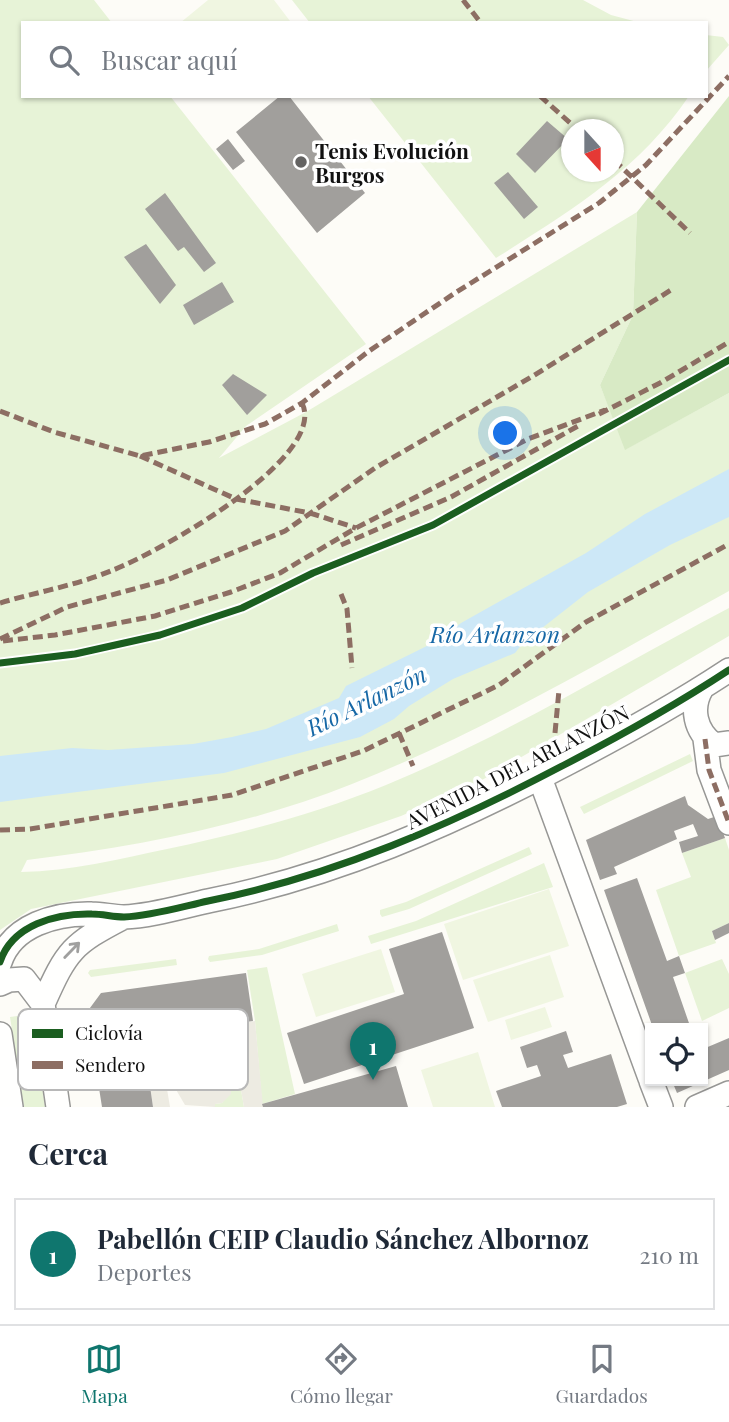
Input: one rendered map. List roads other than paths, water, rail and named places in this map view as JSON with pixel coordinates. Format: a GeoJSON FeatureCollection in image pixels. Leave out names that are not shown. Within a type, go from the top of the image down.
{"type":"FeatureCollection","features":[{"type":"Feature","properties":{"kind":"street","name":"AVENIDA DEL ARLANZÓN"},"geometry":{"type":"LineString","coordinates":[[0,962],[9,943],[36,924],[90,914],[124,917],[278,885],[360,860],[462,818],[540,779],[663,711],[729,670]]}},
{"type":"Feature","properties":{"kind":"street"},"geometry":{"type":"LineString","coordinates":[[702,688],[694,706],[709,770],[729,823]]}},
{"type":"Feature","properties":{"kind":"street"},"geometry":{"type":"LineString","coordinates":[[663,711],[685,711],[714,745],[729,743]]}},
{"type":"Feature","properties":{"kind":"street"},"geometry":{"type":"LineString","coordinates":[[540,779],[645,1063]]}},
{"type":"Feature","properties":{"kind":"street","name":"AVENIDA DEL ARLANZÓN"},"geometry":{"type":"LineString","coordinates":[[43,1004],[60,964],[76,944],[124,917]]}},
{"type":"Feature","properties":{"kind":"street"},"geometry":{"type":"LineString","coordinates":[[0,984],[9,979],[24,979],[43,1004],[44,1009]]}},
{"type":"Feature","properties":{"kind":"street"},"geometry":{"type":"LineString","coordinates":[[0,1034],[11,1107]]}},
{"type":"Feature","properties":{"kind":"street"},"geometry":{"type":"LineString","coordinates":[[654,1086],[661,1107]]}},
{"type":"Feature","properties":{"kind":"street"},"geometry":{"type":"LineString","coordinates":[[697,1107],[729,1093]]}},
{"type":"Feature","properties":{"kind":"water","name":"Río Arlanzon"},"geometry":{"type":"Polygon","coordinates":[[[729,469],[729,517],[670,545],[588,592],[523,643],[515,653],[453,679],[409,706],[394,719],[360,737],[224,773],[0,802],[0,756],[72,748],[108,750],[193,744],[266,729],[339,698],[346,686],[439,640],[461,623],[586,553],[645,514],[729,469]]]}},
{"type":"Feature","properties":{"kind":"place","name":"Tenis Evolución Burgos"},"geometry":{"type":"Point","coordinates":[301,162]}},
{"type":"Feature","properties":{"kind":"place","name":"Pabellón CEIP Claudio Sánchez Albornoz"},"geometry":{"type":"Point","coordinates":[373,1080]}},
{"type":"Feature","properties":{"kind":"water label","name":"Río Arlanzón"},"geometry":{"type":"Point","coordinates":[366,700]}}]}
